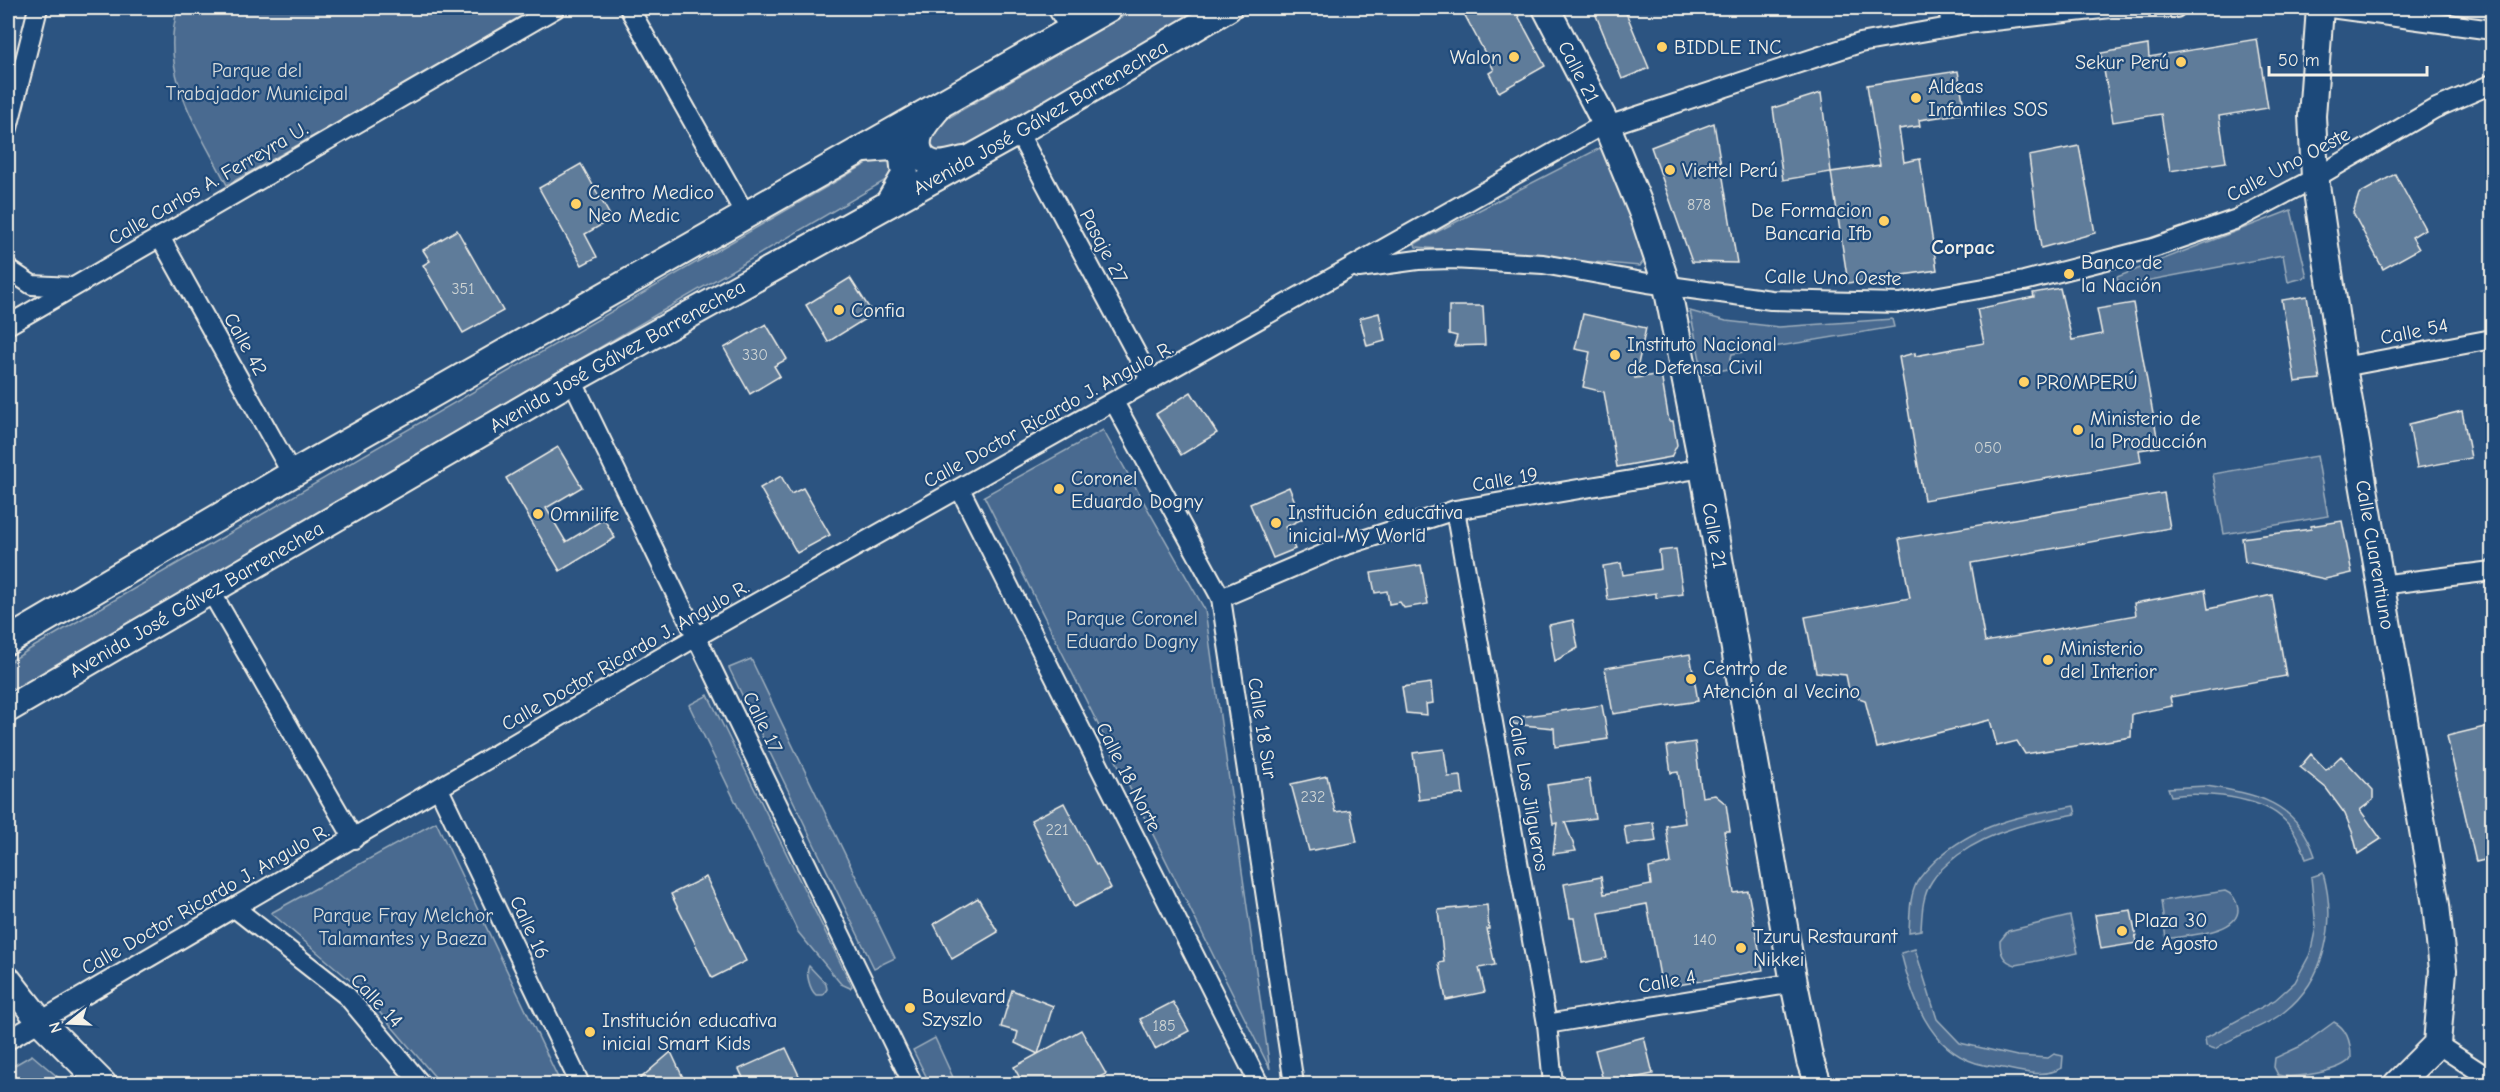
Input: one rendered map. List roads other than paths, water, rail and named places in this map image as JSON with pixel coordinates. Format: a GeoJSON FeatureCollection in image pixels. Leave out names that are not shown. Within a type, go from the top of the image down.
{"type":"FeatureCollection","features":[{"type":"Feature","properties":{"kind":"main road"},"geometry":{"type":"LineString","coordinates":[[8,642],[292,474],[745,214],[865,149],[943,102],[1063,18],[1109,8]]}},
{"type":"Feature","properties":{"kind":"main road","name":"Avenida José Gálvez Barrenechea"},"geometry":{"type":"LineString","coordinates":[[8,709],[572,380],[1018,132],[1228,8]]}},
{"type":"Feature","properties":{"kind":"main road","name":"Calle 21"},"geometry":{"type":"LineString","coordinates":[[1546,8],[1606,124],[1643,214],[1667,286],[1703,468],[1794,983],[1810,1061],[1818,1084]]}},
{"type":"Feature","properties":{"kind":"main road","name":"Calle Cuarentiuno"},"geometry":{"type":"LineString","coordinates":[[2320,8],[2312,116],[2315,178],[2343,367],[2436,905],[2443,970],[2437,1044]]}},
{"type":"Feature","properties":{"kind":"main road"},"geometry":{"type":"LineString","coordinates":[[943,102],[922,128],[917,140],[919,152],[925,159],[935,164],[969,159]]}},
{"type":"Feature","properties":{"kind":"main road"},"geometry":{"type":"LineString","coordinates":[[865,149],[891,147],[898,150],[903,158],[905,175],[888,205]]}},
{"type":"Feature","properties":{"kind":"main road"},"geometry":{"type":"LineString","coordinates":[[8,980],[40,1021],[103,1084]]}},
{"type":"Feature","properties":{"kind":"main road"},"geometry":{"type":"LineString","coordinates":[[2397,1084],[2437,1044]]}},
{"type":"Feature","properties":{"kind":"street"},"geometry":{"type":"LineString","coordinates":[[8,128],[38,8]]}},
{"type":"Feature","properties":{"kind":"street","name":"Calle Carlos A. Ferreyra U."},"geometry":{"type":"LineString","coordinates":[[8,325],[556,8]]}},
{"type":"Feature","properties":{"kind":"street"},"geometry":{"type":"LineString","coordinates":[[629,8],[745,214]]}},
{"type":"Feature","properties":{"kind":"street"},"geometry":{"type":"LineString","coordinates":[[1948,8],[1960,19]]}},
{"type":"Feature","properties":{"kind":"street","name":"Calle Doctor Ricardo J. Angulo R."},"geometry":{"type":"LineString","coordinates":[[8,1040],[236,909],[696,637],[1606,124],[1860,43],[1960,19],[2111,8],[2176,8]]}},
{"type":"Feature","properties":{"kind":"street"},"geometry":{"type":"LineString","coordinates":[[2330,8],[2493,30]]}},
{"type":"Feature","properties":{"kind":"street","name":"Calle Uno Oeste"},"geometry":{"type":"LineString","coordinates":[[1348,270],[1418,260],[1543,264],[1667,286],[1771,300],[1900,303],[2024,281],[2153,248],[2237,219],[2315,178],[2434,109],[2493,84]]}},
{"type":"Feature","properties":{"kind":"street","name":"Pasaje 27"},"geometry":{"type":"LineString","coordinates":[[1018,132],[1151,381]]}},
{"type":"Feature","properties":{"kind":"street","name":"Calle 42"},"geometry":{"type":"LineString","coordinates":[[160,237],[292,474]]}},
{"type":"Feature","properties":{"kind":"street"},"geometry":{"type":"LineString","coordinates":[[8,269],[33,285],[72,287]]}},
{"type":"Feature","properties":{"kind":"street","name":"Calle 54"},"geometry":{"type":"LineString","coordinates":[[2343,367],[2493,339]]}},
{"type":"Feature","properties":{"kind":"street","name":"Calle 17"},"geometry":{"type":"LineString","coordinates":[[572,380],[913,1084]]}},
{"type":"Feature","properties":{"kind":"street","name":"Calle 18 Sur"},"geometry":{"type":"LineString","coordinates":[[1114,402],[1221,598],[1294,1084]]}},
{"type":"Feature","properties":{"kind":"street","name":"Calle 19"},"geometry":{"type":"LineString","coordinates":[[1221,598],[1338,548],[1455,510],[1703,468]]}},
{"type":"Feature","properties":{"kind":"street","name":"Calle 18 Norte"},"geometry":{"type":"LineString","coordinates":[[960,489],[1259,1084]]}},
{"type":"Feature","properties":{"kind":"street","name":"Calle Los Jilgueros"},"geometry":{"type":"LineString","coordinates":[[1455,510],[1547,1024],[1553,1084]]}},
{"type":"Feature","properties":{"kind":"street"},"geometry":{"type":"LineString","coordinates":[[2380,585],[2493,571]]}},
{"type":"Feature","properties":{"kind":"street"},"geometry":{"type":"LineString","coordinates":[[210,590],[354,839]]}},
{"type":"Feature","properties":{"kind":"street","name":"Calle 16"},"geometry":{"type":"LineString","coordinates":[[439,789],[580,1084]]}},
{"type":"Feature","properties":{"kind":"street","name":"Calle 14"},"geometry":{"type":"LineString","coordinates":[[236,909],[347,996],[421,1084]]}},
{"type":"Feature","properties":{"kind":"street","name":"Calle 4"},"geometry":{"type":"LineString","coordinates":[[1547,1024],[1794,983]]}},
{"type":"Feature","properties":{"kind":"street"},"geometry":{"type":"LineString","coordinates":[[2437,1044],[2493,1080]]}},
{"type":"Feature","properties":{"kind":"place","name":"BIDDLE INC"},"geometry":{"type":"Point","coordinates":[1662,47]}},
{"type":"Feature","properties":{"kind":"place","name":"Walon"},"geometry":{"type":"Point","coordinates":[1514,57]}},
{"type":"Feature","properties":{"kind":"place","name":"Sekur Perú"},"geometry":{"type":"Point","coordinates":[2181,62]}},
{"type":"Feature","properties":{"kind":"place","name":"Aldeas Infantiles SOS"},"geometry":{"type":"Point","coordinates":[1916,98]}},
{"type":"Feature","properties":{"kind":"place","name":"Viettel Perú"},"geometry":{"type":"Point","coordinates":[1670,170]}},
{"type":"Feature","properties":{"kind":"place","name":"Centro Medico Neo Medic"},"geometry":{"type":"Point","coordinates":[576,204]}},
{"type":"Feature","properties":{"kind":"place","name":"De Formacion Bancaria Ifb"},"geometry":{"type":"Point","coordinates":[1884,221]}},
{"type":"Feature","properties":{"kind":"place","name":"Banco de la Nación"},"geometry":{"type":"Point","coordinates":[2069,274]}},
{"type":"Feature","properties":{"kind":"place","name":"Confia"},"geometry":{"type":"Point","coordinates":[839,310]}},
{"type":"Feature","properties":{"kind":"place","name":"Instituto Nacional de Defensa Civil"},"geometry":{"type":"Point","coordinates":[1615,355]}},
{"type":"Feature","properties":{"kind":"place","name":"PROMPERÚ"},"geometry":{"type":"Point","coordinates":[2024,382]}},
{"type":"Feature","properties":{"kind":"place","name":"Ministerio de la Producción"},"geometry":{"type":"Point","coordinates":[2078,430]}},
{"type":"Feature","properties":{"kind":"place","name":"Coronel Eduardo Dogny"},"geometry":{"type":"Point","coordinates":[1059,489]}},
{"type":"Feature","properties":{"kind":"place","name":"Omnilife"},"geometry":{"type":"Point","coordinates":[538,514]}},
{"type":"Feature","properties":{"kind":"place","name":"Institución educativa inicial My World"},"geometry":{"type":"Point","coordinates":[1276,523]}},
{"type":"Feature","properties":{"kind":"place","name":"Ministerio del Interior"},"geometry":{"type":"Point","coordinates":[2048,660]}},
{"type":"Feature","properties":{"kind":"place","name":"Centro de Atención al Vecino"},"geometry":{"type":"Point","coordinates":[1691,679]}},
{"type":"Feature","properties":{"kind":"place","name":"Plaza 30 de Agosto"},"geometry":{"type":"Point","coordinates":[2122,931]}},
{"type":"Feature","properties":{"kind":"place","name":"Tzuru Restaurant Nikkei"},"geometry":{"type":"Point","coordinates":[1741,948]}},
{"type":"Feature","properties":{"kind":"place","name":"Boulevard Szyszlo"},"geometry":{"type":"Point","coordinates":[910,1008]}},
{"type":"Feature","properties":{"kind":"place","name":"Institución educativa inicial Smart Kids"},"geometry":{"type":"Point","coordinates":[590,1032]}},
{"type":"Feature","properties":{"kind":"district","name":"Corpac"},"geometry":{"type":"Point","coordinates":[1963,247]}},
{"type":"Feature","properties":{"kind":"park label","name":"Parque del Trabajador Municipal"},"geometry":{"type":"Point","coordinates":[257,82]}},
{"type":"Feature","properties":{"kind":"park label","name":"Parque Coronel Eduardo Dogny"},"geometry":{"type":"Point","coordinates":[1132,630]}},
{"type":"Feature","properties":{"kind":"park label","name":"Parque Fray Melchor Talamantes y Baeza"},"geometry":{"type":"Point","coordinates":[403,926]}}]}
